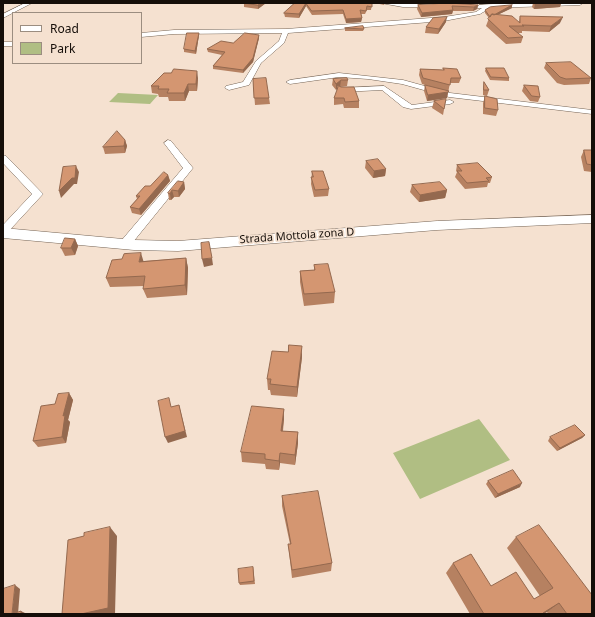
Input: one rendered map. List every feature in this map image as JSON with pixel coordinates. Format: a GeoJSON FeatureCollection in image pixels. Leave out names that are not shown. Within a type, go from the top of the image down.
{"type":"FeatureCollection","features":[{"type":"Feature","properties":{"kind":"main road","name":"Strada Mottola zona D"},"geometry":{"type":"LineString","coordinates":[[3,232],[125,244],[178,246],[454,224],[533,219],[592,219]]}},
{"type":"Feature","properties":{"kind":"street"},"geometry":{"type":"LineString","coordinates":[[3,16],[29,3]]}},
{"type":"Feature","properties":{"kind":"street"},"geometry":{"type":"LineString","coordinates":[[384,3],[406,6],[433,4],[488,7],[514,4],[580,3]]}},
{"type":"Feature","properties":{"kind":"street"},"geometry":{"type":"LineString","coordinates":[[142,35],[174,32],[286,31],[458,18],[478,13],[488,7]]}},
{"type":"Feature","properties":{"kind":"street"},"geometry":{"type":"LineString","coordinates":[[229,88],[246,83],[258,62],[282,42],[286,31]]}},
{"type":"Feature","properties":{"kind":"street"},"geometry":{"type":"LineString","coordinates":[[290,82],[339,75],[368,77],[403,82],[449,95],[592,112]]}},
{"type":"Feature","properties":{"kind":"street"},"geometry":{"type":"LineString","coordinates":[[340,90],[384,88],[406,105],[411,107],[472,98]]}},
{"type":"Feature","properties":{"kind":"street"},"geometry":{"type":"LineString","coordinates":[[125,244],[188,168],[168,143]]}},
{"type":"Feature","properties":{"kind":"street"},"geometry":{"type":"LineString","coordinates":[[3,158],[38,194],[3,232]]}},
{"type":"Feature","properties":{"kind":"green space"},"geometry":{"type":"Polygon","coordinates":[[[118,93],[158,95],[150,104],[109,102],[118,93]]]}},
{"type":"Feature","properties":{"kind":"green space"},"geometry":{"type":"Polygon","coordinates":[[[479,419],[510,460],[420,499],[393,453],[479,419]]]}},
{"type":"Feature","properties":{"kind":"building"},"geometry":{"type":"Polygon","coordinates":[[[244,3],[261,3],[258,5],[244,3]]]}},
{"type":"Feature","properties":{"kind":"building"},"geometry":{"type":"Polygon","coordinates":[[[295,3],[306,3],[299,14],[284,13],[295,3]]]}},
{"type":"Feature","properties":{"kind":"building"},"geometry":{"type":"Polygon","coordinates":[[[306,3],[372,3],[372,7],[367,6],[366,11],[360,10],[362,18],[346,19],[343,10],[312,11],[306,3]]]}},
{"type":"Feature","properties":{"kind":"building"},"geometry":{"type":"Polygon","coordinates":[[[449,3],[478,5],[474,7],[452,6],[453,10],[422,13],[418,5],[449,3]]]}},
{"type":"Feature","properties":{"kind":"building"},"geometry":{"type":"Polygon","coordinates":[[[512,5],[494,15],[492,14],[490,17],[485,10],[490,7],[512,5]]]}},
{"type":"Feature","properties":{"kind":"building"},"geometry":{"type":"Polygon","coordinates":[[[492,14],[512,16],[520,23],[520,16],[563,17],[551,26],[509,26],[523,37],[508,38],[488,19],[492,14]]]}},
{"type":"Feature","properties":{"kind":"building"},"geometry":{"type":"Polygon","coordinates":[[[447,17],[439,29],[426,27],[433,18],[447,17]]]}},
{"type":"Feature","properties":{"kind":"building"},"geometry":{"type":"Polygon","coordinates":[[[363,26],[364,29],[345,28],[363,26]]]}},
{"type":"Feature","properties":{"kind":"building"},"geometry":{"type":"Polygon","coordinates":[[[187,33],[199,33],[195,51],[184,49],[187,33]]]}},
{"type":"Feature","properties":{"kind":"building"},"geometry":{"type":"Polygon","coordinates":[[[245,33],[259,35],[253,58],[243,70],[213,66],[225,52],[207,49],[221,41],[233,43],[245,33]]]}},
{"type":"Feature","properties":{"kind":"building"},"geometry":{"type":"Polygon","coordinates":[[[571,62],[591,78],[566,79],[560,77],[546,63],[571,62]]]}},
{"type":"Feature","properties":{"kind":"building"},"geometry":{"type":"Polygon","coordinates":[[[443,68],[457,69],[461,78],[451,78],[450,85],[423,78],[420,69],[444,70],[443,68]]]}},
{"type":"Feature","properties":{"kind":"building"},"geometry":{"type":"Polygon","coordinates":[[[486,68],[504,68],[509,78],[491,77],[486,68]]]}},
{"type":"Feature","properties":{"kind":"building"},"geometry":{"type":"Polygon","coordinates":[[[174,69],[197,71],[196,84],[188,84],[184,93],[167,93],[169,89],[158,89],[159,86],[151,86],[164,73],[171,73],[174,69]]]}},
{"type":"Feature","properties":{"kind":"building"},"geometry":{"type":"Polygon","coordinates":[[[266,78],[269,98],[254,98],[253,79],[266,78]]]}},
{"type":"Feature","properties":{"kind":"building"},"geometry":{"type":"Polygon","coordinates":[[[347,78],[348,80],[341,80],[336,84],[333,79],[347,78]]]}},
{"type":"Feature","properties":{"kind":"building"},"geometry":{"type":"Polygon","coordinates":[[[484,82],[489,90],[484,90],[484,82]]]}},
{"type":"Feature","properties":{"kind":"building"},"geometry":{"type":"Polygon","coordinates":[[[337,85],[341,87],[354,87],[359,101],[345,102],[344,98],[334,98],[338,87],[337,85]]]}},
{"type":"Feature","properties":{"kind":"building"},"geometry":{"type":"Polygon","coordinates":[[[425,85],[449,91],[428,95],[425,85]]]}},
{"type":"Feature","properties":{"kind":"building"},"geometry":{"type":"Polygon","coordinates":[[[524,85],[538,86],[540,97],[532,96],[524,85]]]}},
{"type":"Feature","properties":{"kind":"building"},"geometry":{"type":"Polygon","coordinates":[[[485,96],[497,99],[498,110],[485,108],[485,96]]]}},
{"type":"Feature","properties":{"kind":"building"},"geometry":{"type":"Polygon","coordinates":[[[446,99],[444,109],[434,101],[446,99]]]}},
{"type":"Feature","properties":{"kind":"building"},"geometry":{"type":"Polygon","coordinates":[[[117,131],[125,140],[124,146],[103,147],[117,131]]]}},
{"type":"Feature","properties":{"kind":"building"},"geometry":{"type":"Polygon","coordinates":[[[584,150],[592,150],[592,165],[587,164],[584,150]]]}},
{"type":"Feature","properties":{"kind":"building"},"geometry":{"type":"Polygon","coordinates":[[[378,159],[386,169],[374,171],[366,161],[378,159]]]}},
{"type":"Feature","properties":{"kind":"building"},"geometry":{"type":"Polygon","coordinates":[[[478,163],[492,177],[486,178],[489,181],[467,183],[457,171],[462,171],[457,165],[478,163]]]}},
{"type":"Feature","properties":{"kind":"building"},"geometry":{"type":"Polygon","coordinates":[[[76,166],[75,178],[72,178],[59,191],[63,167],[76,166]]]}},
{"type":"Feature","properties":{"kind":"building"},"geometry":{"type":"Polygon","coordinates":[[[312,171],[323,171],[329,189],[315,190],[311,177],[313,177],[312,171]]]}},
{"type":"Feature","properties":{"kind":"building"},"geometry":{"type":"Polygon","coordinates":[[[164,172],[168,175],[139,209],[130,207],[140,196],[136,196],[145,186],[150,186],[164,172]]]}},
{"type":"Feature","properties":{"kind":"building"},"geometry":{"type":"Polygon","coordinates":[[[178,181],[184,182],[178,191],[172,190],[170,194],[168,193],[178,181]]]}},
{"type":"Feature","properties":{"kind":"building"},"geometry":{"type":"Polygon","coordinates":[[[440,182],[447,190],[420,195],[412,185],[440,182]]]}},
{"type":"Feature","properties":{"kind":"building"},"geometry":{"type":"Polygon","coordinates":[[[65,238],[75,239],[71,248],[61,248],[65,238]]]}},
{"type":"Feature","properties":{"kind":"building"},"geometry":{"type":"Polygon","coordinates":[[[209,242],[212,258],[202,259],[201,243],[209,242]]]}},
{"type":"Feature","properties":{"kind":"building"},"geometry":{"type":"Polygon","coordinates":[[[141,253],[139,262],[186,258],[185,285],[143,289],[145,276],[106,278],[112,260],[122,259],[124,254],[141,253]]]}},
{"type":"Feature","properties":{"kind":"building"},"geometry":{"type":"Polygon","coordinates":[[[328,264],[335,292],[304,294],[300,271],[315,270],[314,265],[328,264]]]}},
{"type":"Feature","properties":{"kind":"building"},"geometry":{"type":"Polygon","coordinates":[[[289,345],[302,346],[297,387],[270,384],[271,379],[267,379],[272,351],[288,352],[289,345]]]}},
{"type":"Feature","properties":{"kind":"building"},"geometry":{"type":"Polygon","coordinates":[[[69,393],[63,416],[65,415],[62,437],[33,441],[41,406],[55,404],[58,394],[69,393]]]}},
{"type":"Feature","properties":{"kind":"building"},"geometry":{"type":"Polygon","coordinates":[[[169,398],[171,407],[179,405],[185,431],[165,437],[158,401],[169,398]]]}},
{"type":"Feature","properties":{"kind":"building"},"geometry":{"type":"Polygon","coordinates":[[[252,406],[284,409],[281,431],[298,432],[295,455],[280,453],[279,461],[265,459],[265,454],[241,452],[252,406]]]}},
{"type":"Feature","properties":{"kind":"building"},"geometry":{"type":"Polygon","coordinates":[[[575,425],[585,435],[560,448],[550,437],[575,425]]]}},
{"type":"Feature","properties":{"kind":"building"},"geometry":{"type":"Polygon","coordinates":[[[513,470],[522,483],[498,494],[488,481],[513,470]]]}},
{"type":"Feature","properties":{"kind":"building"},"geometry":{"type":"Polygon","coordinates":[[[318,491],[332,563],[292,570],[288,544],[291,544],[282,496],[318,491]]]}},
{"type":"Feature","properties":{"kind":"building"},"geometry":{"type":"Polygon","coordinates":[[[539,525],[592,595],[592,614],[567,614],[559,603],[543,613],[544,614],[484,614],[453,563],[471,554],[491,586],[516,572],[534,599],[553,588],[516,537],[539,525]]]}},
{"type":"Feature","properties":{"kind":"building"},"geometry":{"type":"Polygon","coordinates":[[[110,527],[108,608],[81,614],[62,614],[68,540],[84,536],[84,533],[110,527]]]}},
{"type":"Feature","properties":{"kind":"building"},"geometry":{"type":"Polygon","coordinates":[[[253,567],[254,581],[239,583],[238,569],[253,567]]]}},
{"type":"Feature","properties":{"kind":"building"},"geometry":{"type":"Polygon","coordinates":[[[15,585],[12,614],[3,614],[3,589],[15,585]]]}},
{"type":"Feature","properties":{"kind":"building"},"geometry":{"type":"Polygon","coordinates":[[[21,611],[21,614],[12,614],[21,611]]]}}]}
